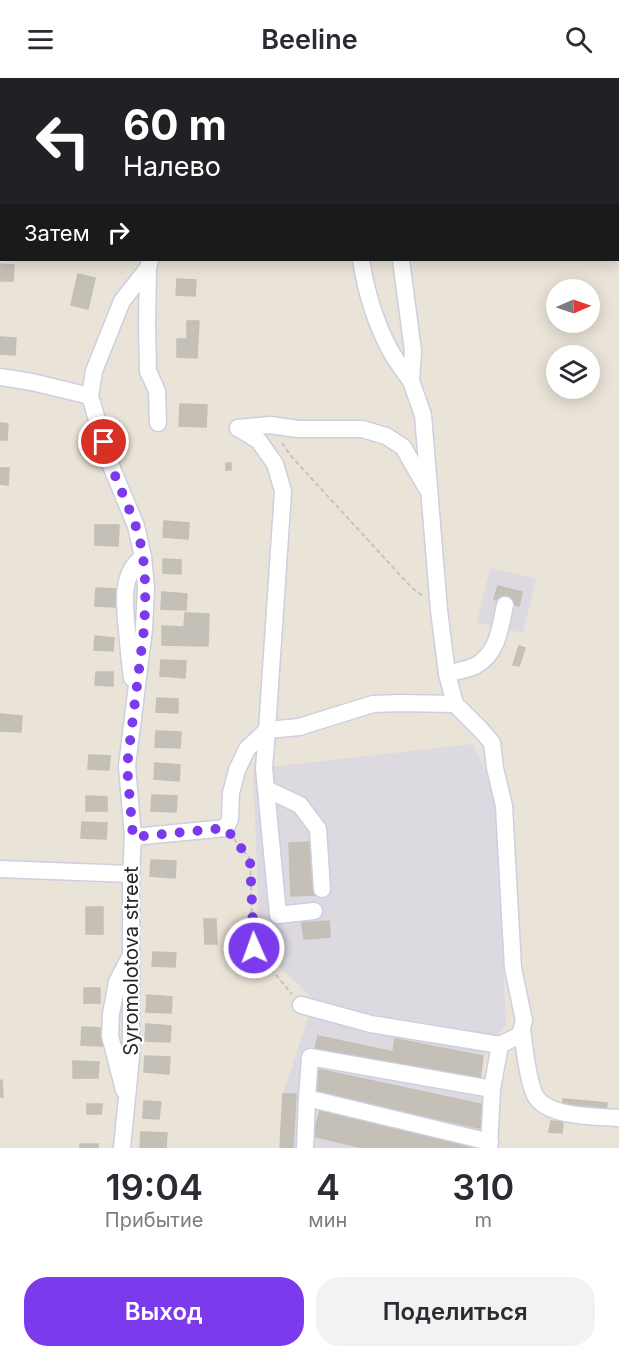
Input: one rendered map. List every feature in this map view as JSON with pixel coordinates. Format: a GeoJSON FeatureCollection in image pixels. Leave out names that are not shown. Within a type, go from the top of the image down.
{"type":"FeatureCollection","features":[{"type":"Feature","properties":{"kind":"street"},"geometry":{"type":"LineString","coordinates":[[301,1005],[371,1024],[500,1045],[520,1035],[524,1021],[513,968],[504,806],[492,743],[455,704],[447,674],[439,610],[423,415],[411,381],[390,350],[372,310],[362,261]]}},
{"type":"Feature","properties":{"kind":"street"},"geometry":{"type":"LineString","coordinates":[[401,261],[413,351],[411,381]]}},
{"type":"Feature","properties":{"kind":"street"},"geometry":{"type":"LineString","coordinates":[[149,264],[148,371],[157,391],[158,423]]}},
{"type":"Feature","properties":{"kind":"street","name":"Syromolotova street"},"geometry":{"type":"LineString","coordinates":[[122,1148],[132,1057],[131,874],[133,837],[127,766],[146,587],[143,557],[136,526],[109,461],[90,396],[94,371],[122,301],[149,264]]}},
{"type":"Feature","properties":{"kind":"street"},"geometry":{"type":"LineString","coordinates":[[0,377],[90,396]]}},
{"type":"Feature","properties":{"kind":"street"},"geometry":{"type":"LineString","coordinates":[[314,911],[278,915],[264,768],[283,491],[275,464],[259,441],[238,428],[270,425],[298,429],[363,429],[386,436],[402,447],[429,491]]}},
{"type":"Feature","properties":{"kind":"street"},"geometry":{"type":"LineString","coordinates":[[447,674],[474,666],[494,649],[505,605]]}},
{"type":"Feature","properties":{"kind":"street"},"geometry":{"type":"LineString","coordinates":[[133,837],[226,828],[230,819],[231,793],[237,770],[247,749],[267,730],[299,727],[373,704],[455,704]]}},
{"type":"Feature","properties":{"kind":"street"},"geometry":{"type":"LineString","coordinates":[[266,789],[300,805],[318,829],[322,889]]}},
{"type":"Feature","properties":{"kind":"street"},"geometry":{"type":"LineString","coordinates":[[0,869],[131,874]]}},
{"type":"Feature","properties":{"kind":"street"},"geometry":{"type":"LineString","coordinates":[[522,1029],[529,1075],[536,1096],[547,1108],[561,1113],[619,1118]]}},
{"type":"Feature","properties":{"kind":"street"},"geometry":{"type":"LineString","coordinates":[[307,1098],[489,1145],[492,1089],[500,1045]]}},
{"type":"Feature","properties":{"kind":"street"},"geometry":{"type":"LineString","coordinates":[[308,1147],[307,1098],[310,1057],[492,1089]]}},
{"type":"Feature","properties":{"kind":"path"},"geometry":{"type":"LineString","coordinates":[[270,425],[291,456],[411,587],[439,610]]}},
{"type":"Feature","properties":{"kind":"path"},"geometry":{"type":"LineString","coordinates":[[226,828],[250,860],[254,948],[301,1005]]}},
{"type":"Feature","properties":{"kind":"shaded area"},"geometry":{"type":"Polygon","coordinates":[[[490,568],[536,579],[523,633],[477,622],[490,568]]]}},
{"type":"Feature","properties":{"kind":"shaded area"},"geometry":{"type":"Polygon","coordinates":[[[473,744],[495,790],[506,1024],[483,1056],[480,1081],[485,1105],[476,1148],[280,1148],[283,1094],[314,1000],[260,948],[253,769],[473,744]]]}},
{"type":"Feature","properties":{"kind":"building"},"geometry":{"type":"Polygon","coordinates":[[[0,264],[14,265],[13,281],[0,281],[0,264]]]}},
{"type":"Feature","properties":{"kind":"building"},"geometry":{"type":"Polygon","coordinates":[[[78,274],[95,278],[88,309],[71,305],[78,274]]]}},
{"type":"Feature","properties":{"kind":"building"},"geometry":{"type":"Polygon","coordinates":[[[177,279],[196,280],[195,296],[176,295],[177,279]]]}},
{"type":"Feature","properties":{"kind":"building"},"geometry":{"type":"Polygon","coordinates":[[[187,321],[199,321],[197,358],[177,357],[177,339],[187,339],[187,321]]]}},
{"type":"Feature","properties":{"kind":"building"},"geometry":{"type":"Polygon","coordinates":[[[0,337],[16,338],[15,355],[0,354],[0,337]]]}},
{"type":"Feature","properties":{"kind":"building"},"geometry":{"type":"Polygon","coordinates":[[[180,404],[207,405],[206,427],[179,426],[180,404]]]}},
{"type":"Feature","properties":{"kind":"building"},"geometry":{"type":"Polygon","coordinates":[[[0,423],[8,424],[7,440],[0,440],[0,423]]]}},
{"type":"Feature","properties":{"kind":"building"},"geometry":{"type":"Polygon","coordinates":[[[226,463],[231,463],[231,470],[226,470],[226,463]]]}},
{"type":"Feature","properties":{"kind":"building"},"geometry":{"type":"Polygon","coordinates":[[[0,468],[9,468],[8,485],[0,484],[0,468]]]}},
{"type":"Feature","properties":{"kind":"building"},"geometry":{"type":"Polygon","coordinates":[[[164,521],[189,523],[188,539],[163,537],[164,521]]]}},
{"type":"Feature","properties":{"kind":"building"},"geometry":{"type":"Polygon","coordinates":[[[95,525],[119,525],[118,546],[95,545],[95,525]]]}},
{"type":"Feature","properties":{"kind":"building"},"geometry":{"type":"Polygon","coordinates":[[[163,559],[181,560],[181,574],[163,573],[163,559]]]}},
{"type":"Feature","properties":{"kind":"building"},"geometry":{"type":"Polygon","coordinates":[[[498,586],[522,592],[519,606],[494,599],[498,586]]]}},
{"type":"Feature","properties":{"kind":"building"},"geometry":{"type":"Polygon","coordinates":[[[96,588],[116,589],[115,607],[95,606],[96,588]]]}},
{"type":"Feature","properties":{"kind":"building"},"geometry":{"type":"Polygon","coordinates":[[[162,592],[187,594],[186,610],[161,609],[162,592]]]}},
{"type":"Feature","properties":{"kind":"building"},"geometry":{"type":"Polygon","coordinates":[[[185,613],[209,614],[208,646],[162,645],[162,626],[184,627],[185,613]]]}},
{"type":"Feature","properties":{"kind":"building"},"geometry":{"type":"Polygon","coordinates":[[[95,636],[114,638],[113,651],[94,650],[95,636]]]}},
{"type":"Feature","properties":{"kind":"building"},"geometry":{"type":"Polygon","coordinates":[[[519,646],[525,648],[519,666],[513,665],[519,646]]]}},
{"type":"Feature","properties":{"kind":"building"},"geometry":{"type":"Polygon","coordinates":[[[161,660],[186,661],[185,678],[160,676],[161,660]]]}},
{"type":"Feature","properties":{"kind":"building"},"geometry":{"type":"Polygon","coordinates":[[[96,672],[113,672],[113,686],[95,685],[96,672]]]}},
{"type":"Feature","properties":{"kind":"building"},"geometry":{"type":"Polygon","coordinates":[[[157,698],[178,699],[178,713],[156,712],[157,698]]]}},
{"type":"Feature","properties":{"kind":"building"},"geometry":{"type":"Polygon","coordinates":[[[0,714],[22,716],[21,732],[0,731],[0,714]]]}},
{"type":"Feature","properties":{"kind":"building"},"geometry":{"type":"Polygon","coordinates":[[[156,731],[181,732],[180,748],[155,747],[156,731]]]}},
{"type":"Feature","properties":{"kind":"building"},"geometry":{"type":"Polygon","coordinates":[[[89,755],[110,756],[109,770],[88,769],[89,755]]]}},
{"type":"Feature","properties":{"kind":"building"},"geometry":{"type":"Polygon","coordinates":[[[155,763],[180,765],[179,781],[154,779],[155,763]]]}},
{"type":"Feature","properties":{"kind":"building"},"geometry":{"type":"Polygon","coordinates":[[[152,795],[177,796],[176,812],[151,811],[152,795]]]}},
{"type":"Feature","properties":{"kind":"building"},"geometry":{"type":"Polygon","coordinates":[[[86,796],[107,797],[107,811],[86,811],[86,796]]]}},
{"type":"Feature","properties":{"kind":"building"},"geometry":{"type":"Polygon","coordinates":[[[82,822],[107,823],[106,839],[81,838],[82,822]]]}},
{"type":"Feature","properties":{"kind":"building"},"geometry":{"type":"Polygon","coordinates":[[[312,842],[314,895],[291,896],[289,843],[312,842]]]}},
{"type":"Feature","properties":{"kind":"building"},"geometry":{"type":"Polygon","coordinates":[[[151,860],[176,861],[175,878],[150,876],[151,860]]]}},
{"type":"Feature","properties":{"kind":"building"},"geometry":{"type":"Polygon","coordinates":[[[86,907],[103,907],[103,934],[86,934],[86,907]]]}},
{"type":"Feature","properties":{"kind":"building"},"geometry":{"type":"Polygon","coordinates":[[[204,919],[216,919],[217,944],[205,944],[204,919]]]}},
{"type":"Feature","properties":{"kind":"building"},"geometry":{"type":"Polygon","coordinates":[[[329,921],[330,937],[304,939],[302,923],[329,921]]]}},
{"type":"Feature","properties":{"kind":"building"},"geometry":{"type":"Polygon","coordinates":[[[153,952],[176,953],[175,967],[152,966],[153,952]]]}},
{"type":"Feature","properties":{"kind":"building"},"geometry":{"type":"Polygon","coordinates":[[[84,988],[100,988],[100,1003],[84,1003],[84,988]]]}},
{"type":"Feature","properties":{"kind":"building"},"geometry":{"type":"Polygon","coordinates":[[[147,995],[172,997],[171,1013],[146,1012],[147,995]]]}},
{"type":"Feature","properties":{"kind":"building"},"geometry":{"type":"Polygon","coordinates":[[[146,1024],[171,1026],[170,1042],[145,1041],[146,1024]]]}},
{"type":"Feature","properties":{"kind":"building"},"geometry":{"type":"Polygon","coordinates":[[[82,1027],[102,1028],[102,1046],[81,1045],[82,1027]]]}},
{"type":"Feature","properties":{"kind":"building"},"geometry":{"type":"Polygon","coordinates":[[[318,1036],[393,1052],[395,1039],[483,1056],[480,1081],[315,1049],[318,1036]]]}},
{"type":"Feature","properties":{"kind":"building"},"geometry":{"type":"Polygon","coordinates":[[[145,1056],[170,1057],[169,1074],[144,1072],[145,1056]]]}},
{"type":"Feature","properties":{"kind":"building"},"geometry":{"type":"Polygon","coordinates":[[[73,1061],[99,1062],[98,1078],[73,1078],[73,1061]]]}},
{"type":"Feature","properties":{"kind":"building"},"geometry":{"type":"Polygon","coordinates":[[[317,1069],[485,1105],[480,1128],[312,1092],[317,1069]]]}},
{"type":"Feature","properties":{"kind":"building"},"geometry":{"type":"Polygon","coordinates":[[[2,1080],[3,1097],[0,1097],[0,1081],[2,1080]]]}},
{"type":"Feature","properties":{"kind":"building"},"geometry":{"type":"Polygon","coordinates":[[[283,1094],[296,1094],[293,1148],[280,1148],[283,1094]]]}},
{"type":"Feature","properties":{"kind":"building"},"geometry":{"type":"Polygon","coordinates":[[[563,1099],[607,1103],[606,1115],[562,1110],[563,1099]]]}},
{"type":"Feature","properties":{"kind":"building"},"geometry":{"type":"Polygon","coordinates":[[[144,1101],[161,1102],[159,1119],[143,1118],[144,1101]]]}},
{"type":"Feature","properties":{"kind":"building"},"geometry":{"type":"Polygon","coordinates":[[[87,1104],[102,1104],[101,1114],[87,1114],[87,1104]]]}},
{"type":"Feature","properties":{"kind":"building"},"geometry":{"type":"Polygon","coordinates":[[[320,1111],[476,1148],[363,1148],[313,1136],[320,1111]]]}},
{"type":"Feature","properties":{"kind":"building"},"geometry":{"type":"Polygon","coordinates":[[[551,1121],[563,1122],[562,1133],[549,1132],[551,1121]]]}},
{"type":"Feature","properties":{"kind":"building"},"geometry":{"type":"Polygon","coordinates":[[[141,1132],[167,1133],[166,1148],[140,1148],[141,1132]]]}},
{"type":"Feature","properties":{"kind":"building"},"geometry":{"type":"Polygon","coordinates":[[[80,1144],[98,1144],[98,1148],[80,1148],[80,1144]]]}},
{"type":"Feature","properties":{"kind":"route"},"geometry":{"type":"LineString","coordinates":[[104,442],[109,461],[136,526],[145,572],[144,629],[127,766],[133,837],[226,828],[250,860],[254,948]]}}]}
